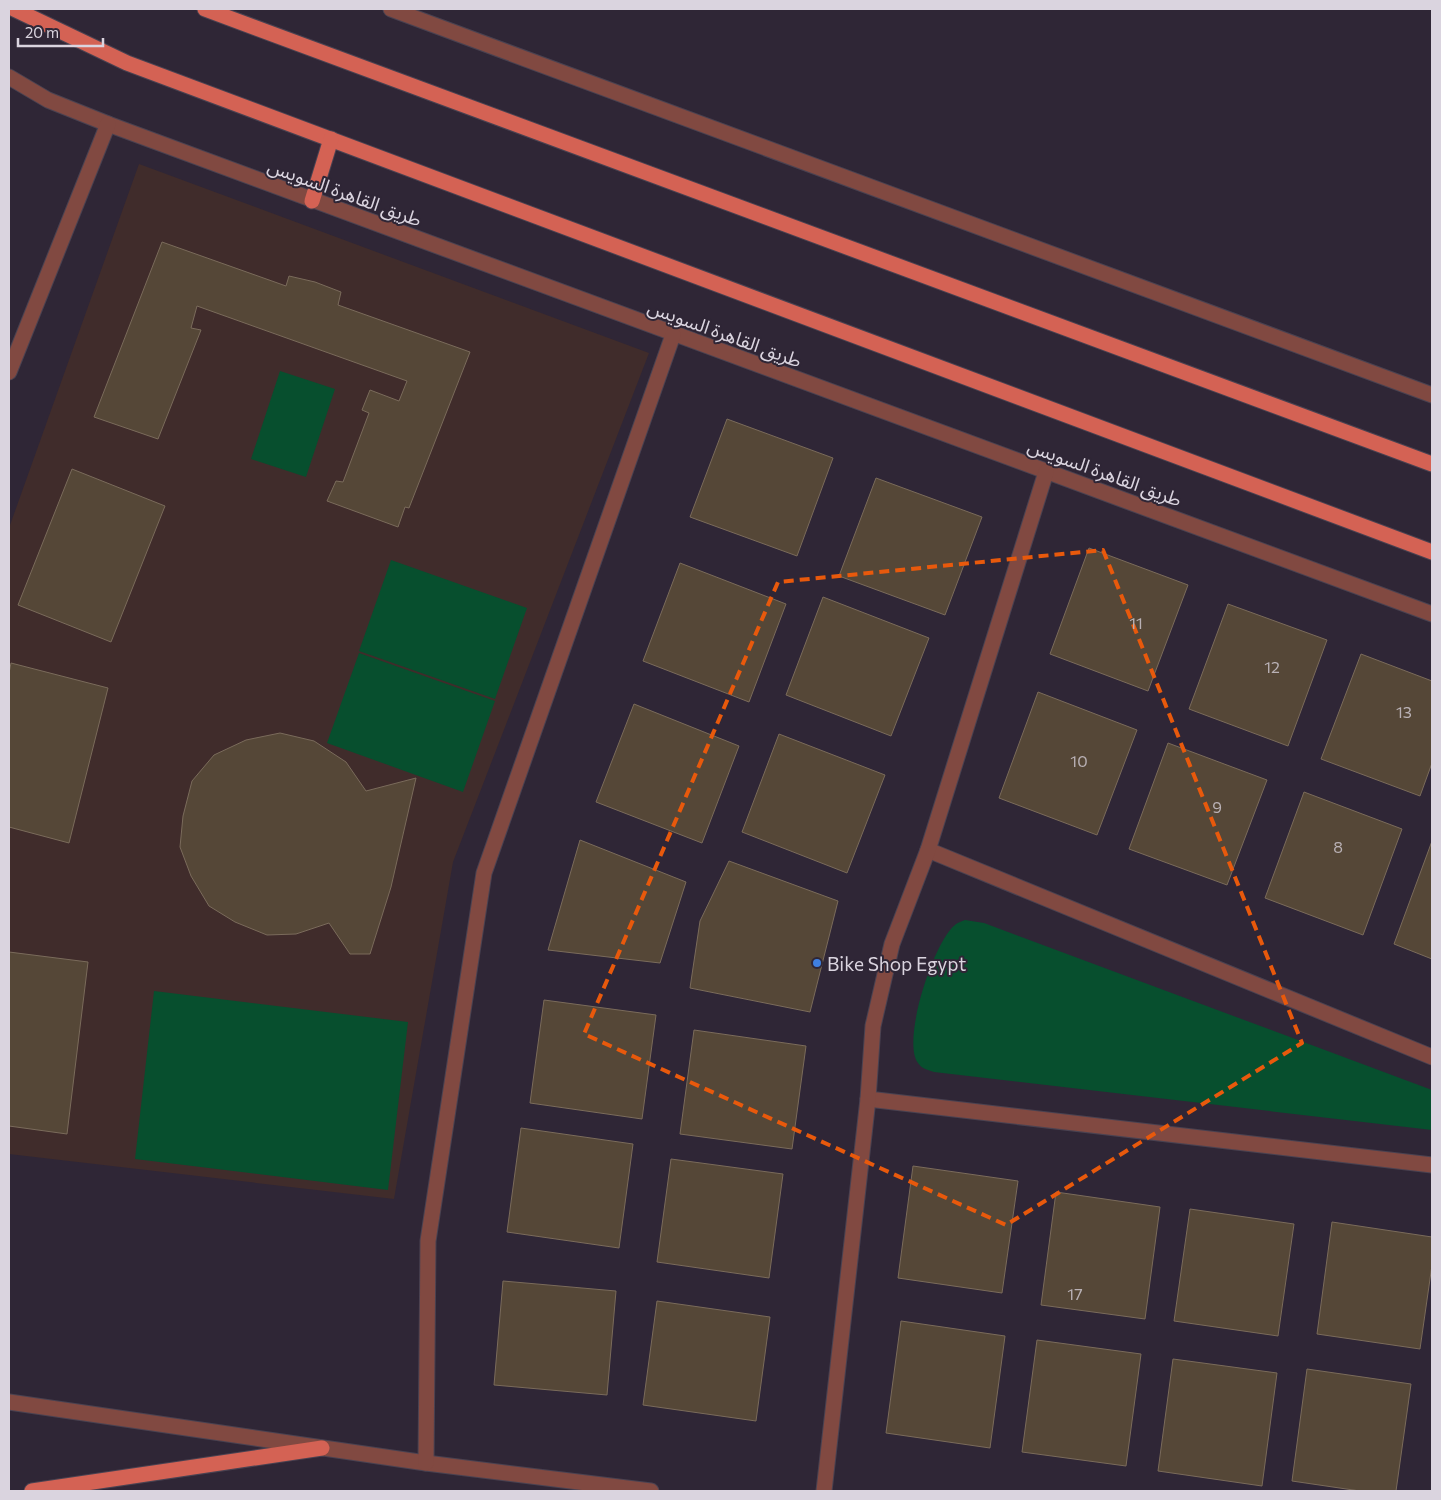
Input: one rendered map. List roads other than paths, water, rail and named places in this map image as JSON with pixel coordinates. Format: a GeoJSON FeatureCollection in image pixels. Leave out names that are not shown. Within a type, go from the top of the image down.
{"type":"FeatureCollection","features":[{"type":"Feature","properties":{"kind":"main road"},"geometry":{"type":"LineString","coordinates":[[14,9],[127,63],[1432,552]]}},
{"type":"Feature","properties":{"kind":"main road"},"geometry":{"type":"LineString","coordinates":[[205,9],[1432,464]]}},
{"type":"Feature","properties":{"kind":"main road"},"geometry":{"type":"LineString","coordinates":[[312,200],[331,139]]}},
{"type":"Feature","properties":{"kind":"main road"},"geometry":{"type":"LineString","coordinates":[[32,1491],[322,1448]]}},
{"type":"Feature","properties":{"kind":"street"},"geometry":{"type":"LineString","coordinates":[[391,9],[1432,395]]}},
{"type":"Feature","properties":{"kind":"street","name":"طريق القاهرة السويس"},"geometry":{"type":"LineString","coordinates":[[9,77],[48,100],[108,124],[673,335],[1432,614]]}},
{"type":"Feature","properties":{"kind":"street"},"geometry":{"type":"LineString","coordinates":[[9,372],[108,124]]}},
{"type":"Feature","properties":{"kind":"street"},"geometry":{"type":"LineString","coordinates":[[426,1463],[428,1241],[484,873],[673,335]]}},
{"type":"Feature","properties":{"kind":"street"},"geometry":{"type":"LineString","coordinates":[[824,1491],[868,1099],[874,1026],[892,944],[928,850],[1046,472]]}},
{"type":"Feature","properties":{"kind":"street"},"geometry":{"type":"LineString","coordinates":[[928,850],[1432,1057]]}},
{"type":"Feature","properties":{"kind":"street"},"geometry":{"type":"LineString","coordinates":[[868,1099],[1432,1165]]}},
{"type":"Feature","properties":{"kind":"street"},"geometry":{"type":"LineString","coordinates":[[9,1402],[426,1463],[651,1491]]}},
{"type":"Feature","properties":{"kind":"place","name":"Bike Shop Egypt"},"geometry":{"type":"Point","coordinates":[817,963]}}]}
